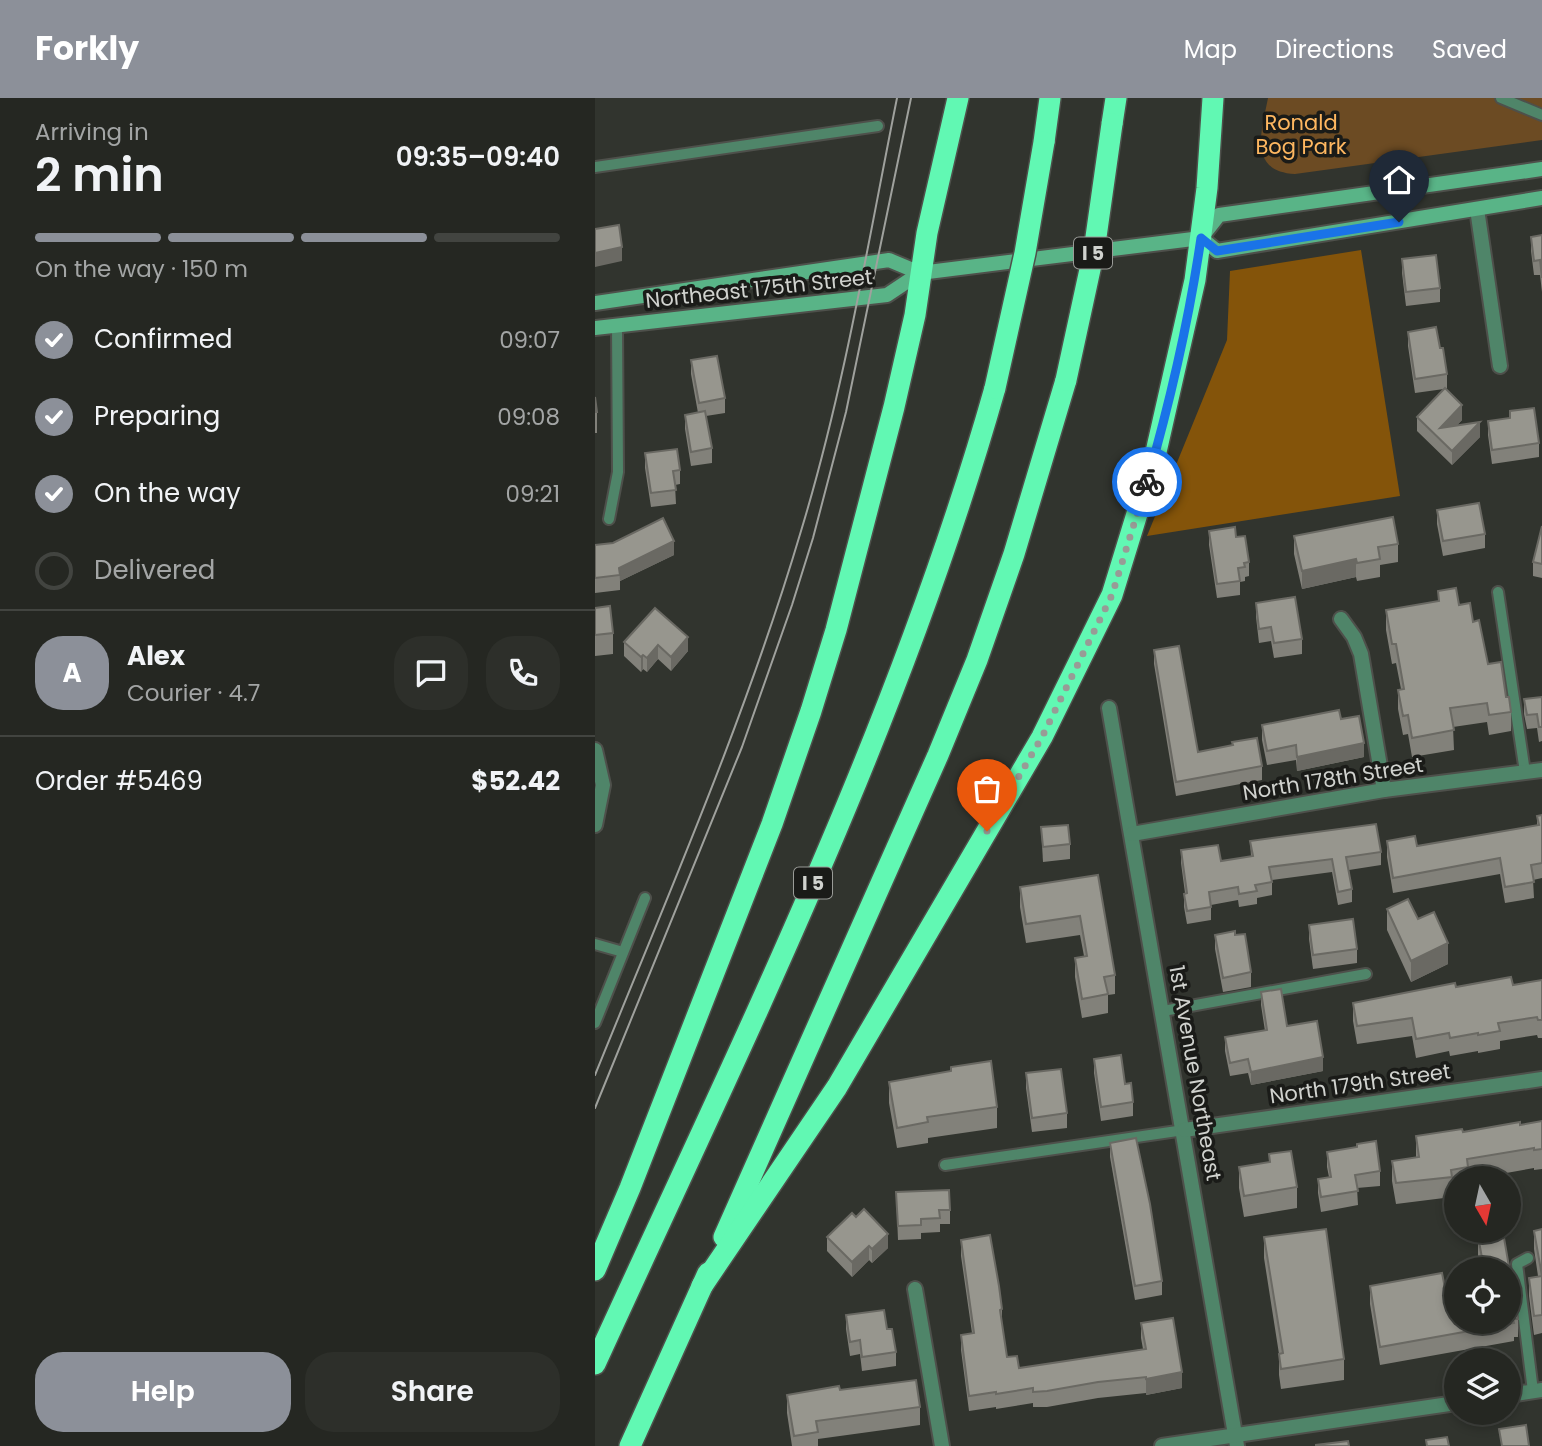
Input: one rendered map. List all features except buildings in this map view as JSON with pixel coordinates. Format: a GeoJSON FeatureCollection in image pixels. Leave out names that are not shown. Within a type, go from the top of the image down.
{"type":"FeatureCollection","features":[{"type":"Feature","properties":{"kind":"highway"},"geometry":{"type":"LineString","coordinates":[[595,1270],[630,1188],[762,850],[811,711],[836,630],[894,407],[915,315],[927,233],[958,98]]}},
{"type":"Feature","properties":{"kind":"highway","name":"I 5"},"geometry":{"type":"LineString","coordinates":[[595,1364],[797,922],[883,718],[958,510],[995,388],[1025,253],[1050,98]]}},
{"type":"Feature","properties":{"kind":"highway","name":"I 5"},"geometry":{"type":"LineString","coordinates":[[629,1446],[938,755],[977,660],[1014,554],[1066,380],[1094,251],[1116,98]]}},
{"type":"Feature","properties":{"kind":"highway"},"geometry":{"type":"LineString","coordinates":[[702,1286],[837,1087],[1042,737],[1112,595],[1169,399],[1195,280],[1213,98]]}},
{"type":"Feature","properties":{"kind":"main road"},"geometry":{"type":"LineString","coordinates":[[1542,169],[1219,215],[1201,238],[1217,251],[1542,198]]}},
{"type":"Feature","properties":{"kind":"main road","name":"Northeast 175th Street"},"geometry":{"type":"LineString","coordinates":[[595,303],[889,260],[921,272],[1055,258],[1201,238]]}},
{"type":"Feature","properties":{"kind":"main road","name":"Northeast 175th Street"},"geometry":{"type":"LineString","coordinates":[[595,328],[887,295],[921,272]]}},
{"type":"Feature","properties":{"kind":"street"},"geometry":{"type":"LineString","coordinates":[[1477,209],[1500,366]]}},
{"type":"Feature","properties":{"kind":"street"},"geometry":{"type":"LineString","coordinates":[[1341,619],[1354,637],[1361,654],[1384,790]]}},
{"type":"Feature","properties":{"kind":"street","name":"1st Avenue Northeast"},"geometry":{"type":"LineString","coordinates":[[1108,708],[1184,1130],[1236,1441]]}},
{"type":"Feature","properties":{"kind":"street"},"geometry":{"type":"LineString","coordinates":[[595,751],[603,785],[595,825]]}},
{"type":"Feature","properties":{"kind":"street","name":"North 178th Street"},"geometry":{"type":"LineString","coordinates":[[1132,834],[1384,790],[1542,770]]}},
{"type":"Feature","properties":{"kind":"street","name":"North 179th Street"},"geometry":{"type":"LineString","coordinates":[[1184,1130],[1542,1079]]}},
{"type":"Feature","properties":{"kind":"street"},"geometry":{"type":"LineString","coordinates":[[915,1289],[942,1446]]}},
{"type":"Feature","properties":{"kind":"street"},"geometry":{"type":"LineString","coordinates":[[1162,1446],[1236,1441],[1444,1405]]}},
{"type":"Feature","properties":{"kind":"lane"},"geometry":{"type":"LineString","coordinates":[[1500,98],[1542,116]]}},
{"type":"Feature","properties":{"kind":"lane"},"geometry":{"type":"LineString","coordinates":[[595,167],[878,126]]}},
{"type":"Feature","properties":{"kind":"lane"},"geometry":{"type":"LineString","coordinates":[[609,519],[618,472],[617,325]]}},
{"type":"Feature","properties":{"kind":"lane"},"geometry":{"type":"LineString","coordinates":[[1498,592],[1525,772]]}},
{"type":"Feature","properties":{"kind":"lane"},"geometry":{"type":"LineString","coordinates":[[595,1023],[645,898]]}},
{"type":"Feature","properties":{"kind":"lane"},"geometry":{"type":"LineString","coordinates":[[595,944],[623,952]]}},
{"type":"Feature","properties":{"kind":"lane"},"geometry":{"type":"LineString","coordinates":[[1163,1011],[1366,974]]}},
{"type":"Feature","properties":{"kind":"lane"},"geometry":{"type":"LineString","coordinates":[[945,1165],[1184,1130]]}},
{"type":"Feature","properties":{"kind":"lane"},"geometry":{"type":"LineString","coordinates":[[1528,1258],[1517,1264],[1537,1391]]}},
{"type":"Feature","properties":{"kind":"green space","name":"Ronald Bog Park"},"geometry":{"type":"Polygon","coordinates":[[[1268,98],[1542,98],[1542,140],[1295,174],[1280,171],[1264,157],[1261,135],[1268,98]]]}},
{"type":"Feature","properties":{"kind":"shaded area"},"geometry":{"type":"Polygon","coordinates":[[[1361,250],[1400,496],[1147,536],[1227,340],[1230,271],[1361,250]]]}},
{"type":"Feature","properties":{"kind":"tram line"},"geometry":{"type":"LineString","coordinates":[[595,1075],[731,737],[801,531],[843,370],[897,98]]}},
{"type":"Feature","properties":{"kind":"tram line"},"geometry":{"type":"LineString","coordinates":[[595,1108],[742,747],[813,538],[846,412],[911,98]]}},
{"type":"Feature","properties":{"kind":"way so far"},"geometry":{"type":"LineString","coordinates":[[987,831],[1042,737],[1112,595],[1147,482]]}},
{"type":"Feature","properties":{"kind":"route"},"geometry":{"type":"LineString","coordinates":[[1147,482],[1169,399],[1195,280],[1201,238],[1217,251],[1399,222]]}}]}
